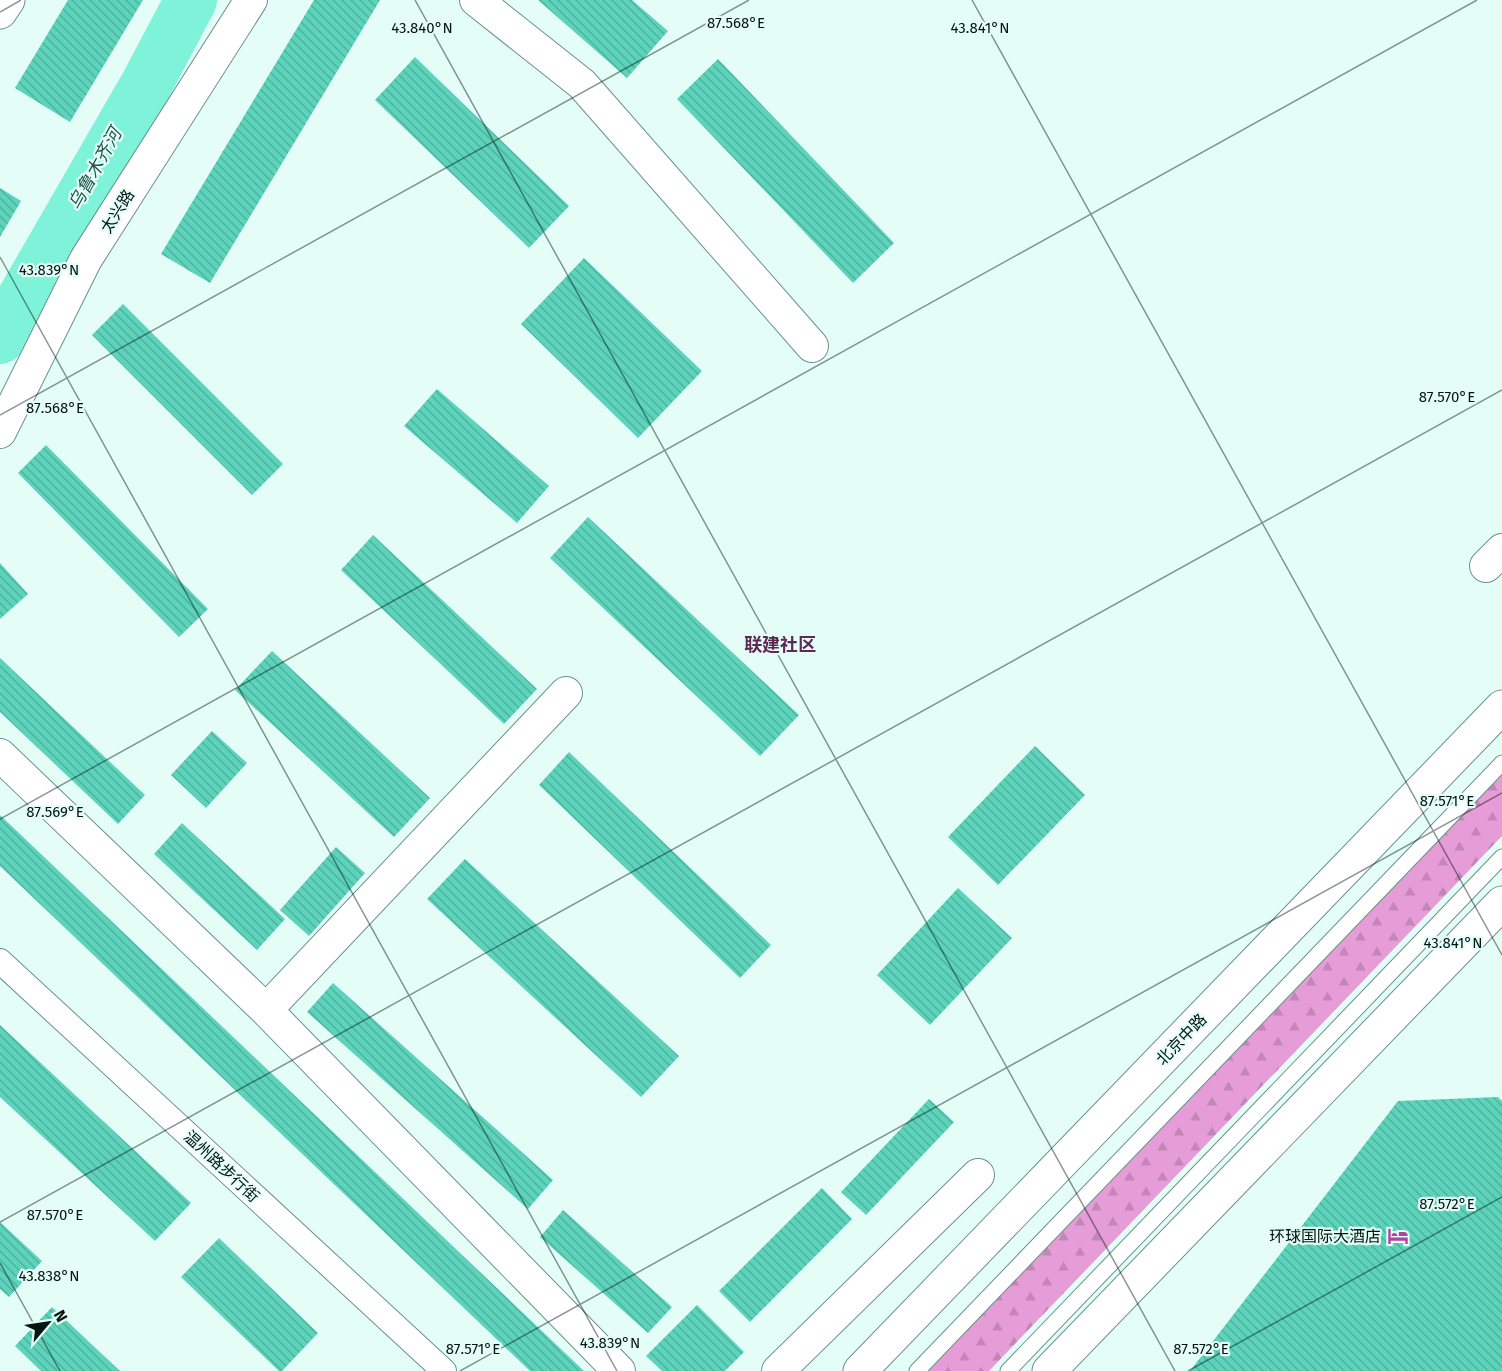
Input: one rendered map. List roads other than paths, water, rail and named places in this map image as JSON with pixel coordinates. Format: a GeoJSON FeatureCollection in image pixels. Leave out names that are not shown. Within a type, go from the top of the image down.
{"type":"FeatureCollection","features":[{"type":"Feature","properties":{"kind":"main road"},"geometry":{"type":"LineString","coordinates":[[0,12],[8,0]]}},
{"type":"Feature","properties":{"kind":"main road","name":"北京中路"},"geometry":{"type":"LineString","coordinates":[[860,1371],[1502,706]]}},
{"type":"Feature","properties":{"kind":"main road"},"geometry":{"type":"LineString","coordinates":[[1049,1371],[1502,903]]}},
{"type":"Feature","properties":{"kind":"street","name":"太兴路"},"geometry":{"type":"LineString","coordinates":[[0,432],[86,259],[250,0]]}},
{"type":"Feature","properties":{"kind":"street"},"geometry":{"type":"LineString","coordinates":[[476,0],[582,84],[812,346]]}},
{"type":"Feature","properties":{"kind":"street"},"geometry":{"type":"LineString","coordinates":[[266,1010],[566,693]]}},
{"type":"Feature","properties":{"kind":"street"},"geometry":{"type":"LineString","coordinates":[[0,755],[266,1010],[620,1371]]}},
{"type":"Feature","properties":{"kind":"street","name":"温州路步行街"},"geometry":{"type":"LineString","coordinates":[[0,961],[444,1371]]}},
{"type":"Feature","properties":{"kind":"street"},"geometry":{"type":"LineString","coordinates":[[778,1371],[978,1175]]}},
{"type":"Feature","properties":{"kind":"lane"},"geometry":{"type":"LineString","coordinates":[[917,1371],[1502,763]]}},
{"type":"Feature","properties":{"kind":"lane"},"geometry":{"type":"LineString","coordinates":[[1008,1371],[1502,857]]}},
{"type":"Feature","properties":{"kind":"waterway","name":"乌鲁木齐河"},"geometry":{"type":"LineString","coordinates":[[0,338],[146,85],[191,0]]}},
{"type":"Feature","properties":{"kind":"place","name":"环球国际大酒店"},"geometry":{"type":"Point","coordinates":[1398,1236]}},
{"type":"Feature","properties":{"kind":"district","name":"联建社区"},"geometry":{"type":"Point","coordinates":[780,645]}}]}
